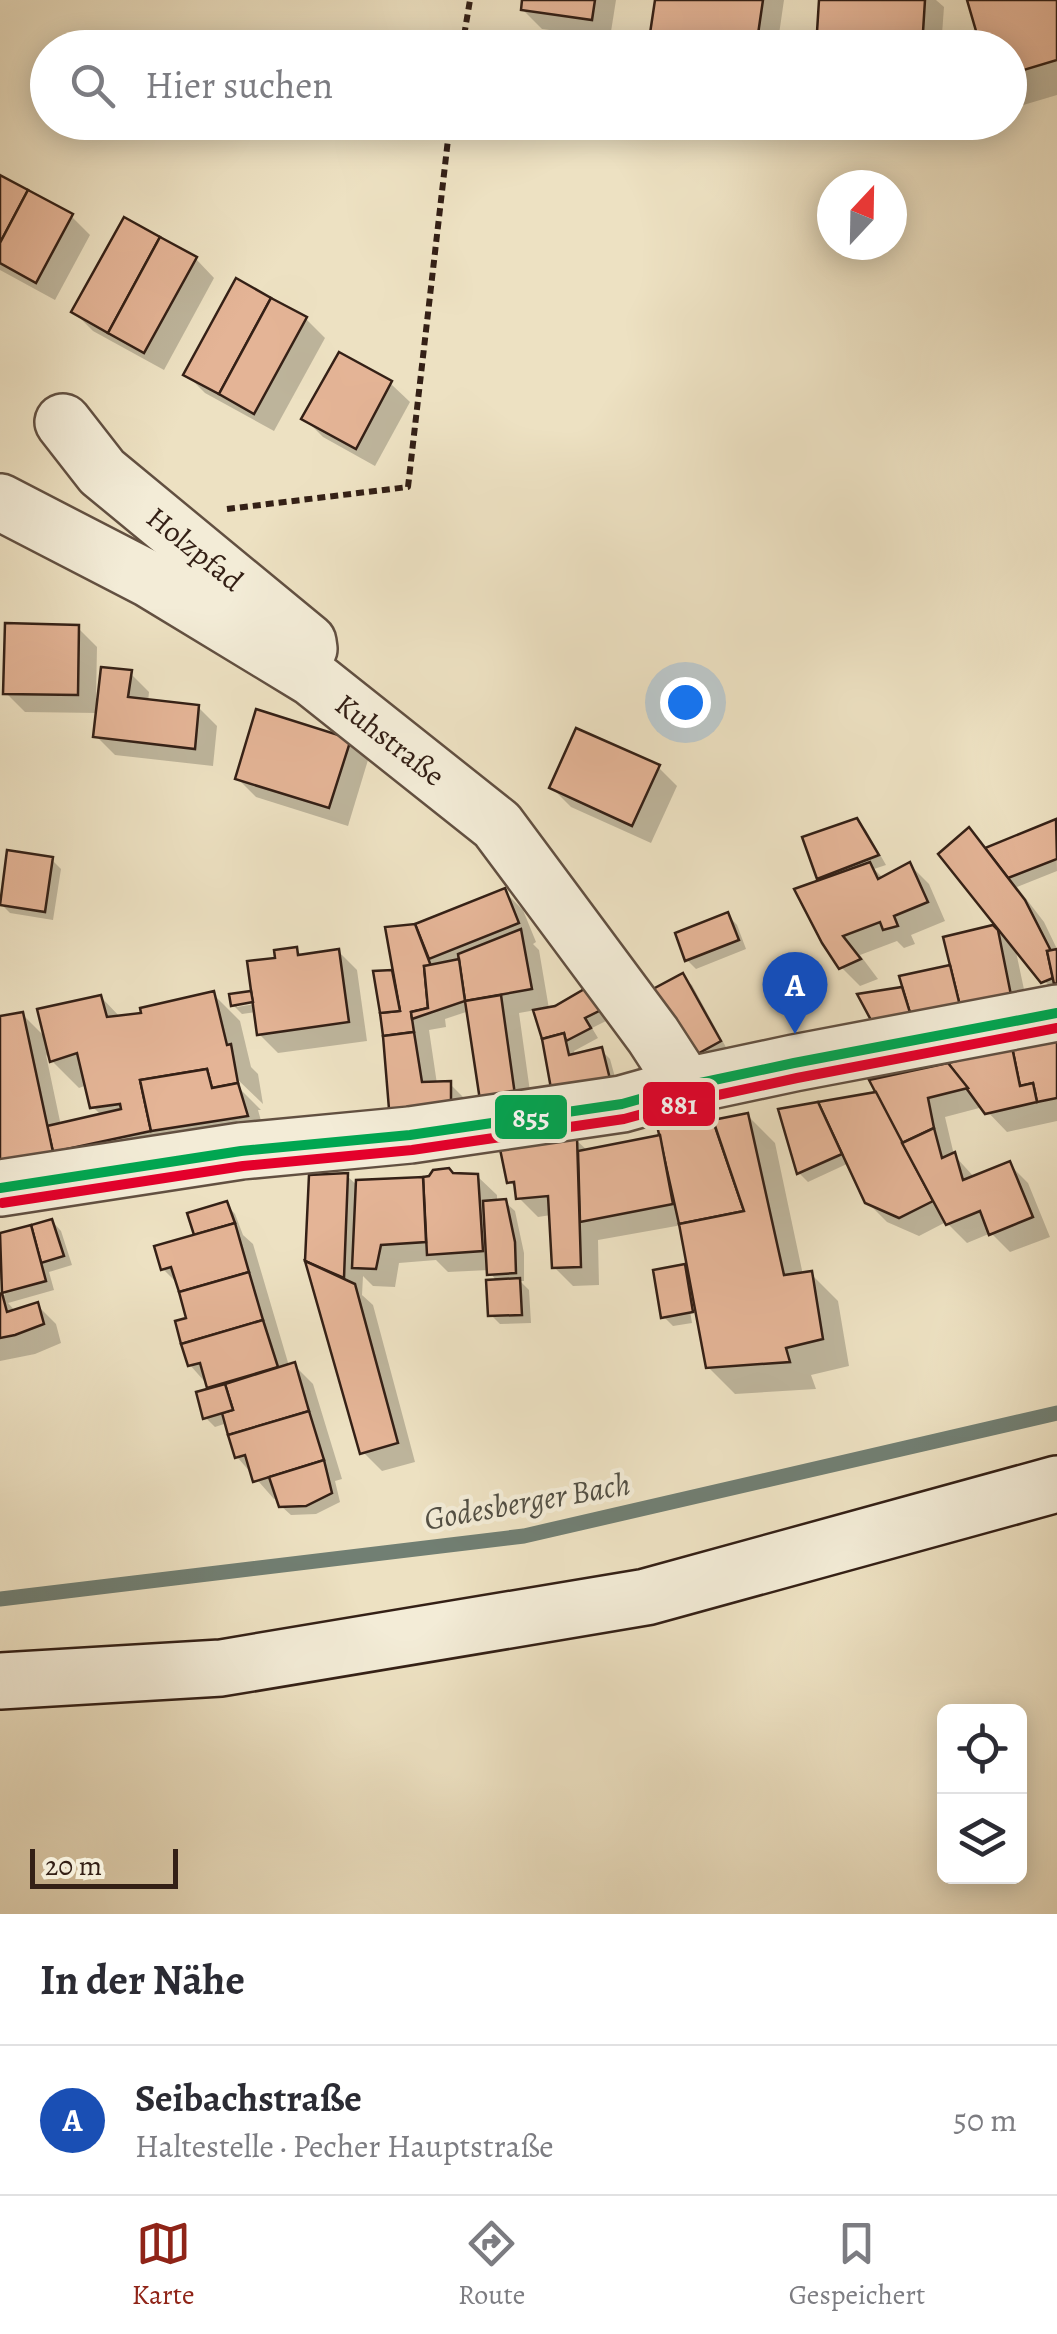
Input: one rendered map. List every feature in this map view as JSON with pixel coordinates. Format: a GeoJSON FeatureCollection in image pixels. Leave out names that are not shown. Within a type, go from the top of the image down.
{"type":"FeatureCollection","features":[{"type":"Feature","properties":{"kind":"street","name":"Holzpfad"},"geometry":{"type":"LineString","coordinates":[[63,422],[102,472],[308,642],[312,678]]}},
{"type":"Feature","properties":{"kind":"street","name":"Kuhstraße"},"geometry":{"type":"LineString","coordinates":[[0,502],[149,580],[312,678],[497,825],[686,1086]]}},
{"type":"Feature","properties":{"kind":"street"},"geometry":{"type":"LineString","coordinates":[[0,1188],[242,1151],[410,1135],[622,1104],[794,1063],[1057,1012]]}},
{"type":"Feature","properties":{"kind":"street"},"geometry":{"type":"LineString","coordinates":[[0,1681],[221,1668],[646,1598],[1057,1484]]}},
{"type":"Feature","properties":{"kind":"path"},"geometry":{"type":"LineString","coordinates":[[465,30],[470,0]]}},
{"type":"Feature","properties":{"kind":"path"},"geometry":{"type":"LineString","coordinates":[[156,517],[408,487],[448,140]]}},
{"type":"Feature","properties":{"kind":"building"},"geometry":{"type":"Polygon","coordinates":[[[522,0],[595,0],[592,20],[521,10],[522,0]]]}},
{"type":"Feature","properties":{"kind":"building"},"geometry":{"type":"Polygon","coordinates":[[[655,0],[763,0],[759,30],[650,30],[655,0]]]}},
{"type":"Feature","properties":{"kind":"building"},"geometry":{"type":"Polygon","coordinates":[[[819,0],[925,0],[923,30],[817,30],[819,0]]]}},
{"type":"Feature","properties":{"kind":"building"},"geometry":{"type":"Polygon","coordinates":[[[967,0],[1057,0],[1057,60],[1027,69],[1027,30],[976,30],[967,0]]]}},
{"type":"Feature","properties":{"kind":"building"},"geometry":{"type":"Polygon","coordinates":[[[0,175],[28,190],[0,243],[0,175]]]}},
{"type":"Feature","properties":{"kind":"building"},"geometry":{"type":"Polygon","coordinates":[[[28,190],[73,214],[36,283],[0,263],[0,243],[28,190]]]}},
{"type":"Feature","properties":{"kind":"building"},"geometry":{"type":"Polygon","coordinates":[[[124,217],[160,237],[108,333],[71,312],[124,217]]]}},
{"type":"Feature","properties":{"kind":"building"},"geometry":{"type":"Polygon","coordinates":[[[160,237],[197,257],[144,353],[108,333],[160,237]]]}},
{"type":"Feature","properties":{"kind":"building"},"geometry":{"type":"Polygon","coordinates":[[[236,278],[271,298],[219,394],[183,375],[236,278]]]}},
{"type":"Feature","properties":{"kind":"building"},"geometry":{"type":"Polygon","coordinates":[[[271,298],[307,317],[254,414],[219,394],[271,298]]]}},
{"type":"Feature","properties":{"kind":"building"},"geometry":{"type":"Polygon","coordinates":[[[339,352],[392,381],[356,449],[301,419],[339,352]]]}},
{"type":"Feature","properties":{"kind":"building"},"geometry":{"type":"Polygon","coordinates":[[[5,623],[79,625],[78,695],[3,694],[5,623]]]}},
{"type":"Feature","properties":{"kind":"building"},"geometry":{"type":"Polygon","coordinates":[[[101,667],[132,670],[128,697],[199,705],[195,749],[93,737],[101,667]]]}},
{"type":"Feature","properties":{"kind":"building"},"geometry":{"type":"Polygon","coordinates":[[[256,709],[351,739],[329,808],[235,779],[256,709]]]}},
{"type":"Feature","properties":{"kind":"building"},"geometry":{"type":"Polygon","coordinates":[[[576,728],[660,765],[632,826],[549,788],[576,728]]]}},
{"type":"Feature","properties":{"kind":"building"},"geometry":{"type":"Polygon","coordinates":[[[857,818],[879,855],[817,879],[802,837],[857,818]]]}},
{"type":"Feature","properties":{"kind":"building"},"geometry":{"type":"Polygon","coordinates":[[[1056,819],[1057,859],[1008,878],[985,848],[1056,819]]]}},
{"type":"Feature","properties":{"kind":"building"},"geometry":{"type":"Polygon","coordinates":[[[969,827],[1025,900],[1051,951],[1047,951],[1053,978],[1041,983],[938,854],[969,827]]]}},
{"type":"Feature","properties":{"kind":"building"},"geometry":{"type":"Polygon","coordinates":[[[7,850],[53,857],[45,912],[0,905],[7,850]]]}},
{"type":"Feature","properties":{"kind":"building"},"geometry":{"type":"Polygon","coordinates":[[[870,862],[878,879],[910,862],[928,902],[894,916],[898,926],[883,930],[880,922],[843,936],[861,959],[839,969],[794,889],[870,862]]]}},
{"type":"Feature","properties":{"kind":"building"},"geometry":{"type":"Polygon","coordinates":[[[505,888],[519,923],[429,959],[415,924],[505,888]]]}},
{"type":"Feature","properties":{"kind":"building"},"geometry":{"type":"Polygon","coordinates":[[[728,912],[739,940],[685,961],[675,933],[728,912]]]}},
{"type":"Feature","properties":{"kind":"building"},"geometry":{"type":"Polygon","coordinates":[[[415,924],[431,966],[424,966],[428,1008],[411,1012],[414,1032],[383,1036],[380,1013],[400,1011],[385,927],[415,924]]]}},
{"type":"Feature","properties":{"kind":"building"},"geometry":{"type":"Polygon","coordinates":[[[993,925],[998,930],[1011,995],[960,1006],[943,937],[993,925]]]}},
{"type":"Feature","properties":{"kind":"building"},"geometry":{"type":"Polygon","coordinates":[[[521,929],[532,989],[465,1001],[458,954],[521,929]]]}},
{"type":"Feature","properties":{"kind":"building"},"geometry":{"type":"Polygon","coordinates":[[[297,947],[298,955],[339,949],[349,1022],[257,1035],[247,961],[275,958],[274,950],[297,947]]]}},
{"type":"Feature","properties":{"kind":"building"},"geometry":{"type":"Polygon","coordinates":[[[1057,949],[1057,983],[1054,984],[1047,951],[1057,949]]]}},
{"type":"Feature","properties":{"kind":"building"},"geometry":{"type":"Polygon","coordinates":[[[459,959],[465,1001],[412,1019],[411,1012],[428,1008],[424,966],[459,959]]]}},
{"type":"Feature","properties":{"kind":"building"},"geometry":{"type":"Polygon","coordinates":[[[950,965],[960,1006],[911,1016],[899,976],[950,965]]]}},
{"type":"Feature","properties":{"kind":"building"},"geometry":{"type":"Polygon","coordinates":[[[392,970],[400,1011],[380,1013],[373,971],[392,970]]]}},
{"type":"Feature","properties":{"kind":"building"},"geometry":{"type":"Polygon","coordinates":[[[683,973],[721,1041],[690,1058],[653,989],[683,973]]]}},
{"type":"Feature","properties":{"kind":"building"},"geometry":{"type":"Polygon","coordinates":[[[593,984],[609,1006],[585,1018],[591,1028],[566,1041],[564,1033],[542,1039],[533,1010],[555,1006],[593,984]]]}},
{"type":"Feature","properties":{"kind":"building"},"geometry":{"type":"Polygon","coordinates":[[[902,987],[911,1016],[872,1022],[857,994],[902,987]]]}},
{"type":"Feature","properties":{"kind":"building"},"geometry":{"type":"Polygon","coordinates":[[[214,991],[227,1045],[231,1044],[238,1083],[212,1088],[207,1069],[140,1080],[151,1131],[53,1152],[47,1126],[121,1109],[120,1104],[90,1108],[77,1053],[50,1062],[37,1009],[101,995],[107,1017],[141,1013],[140,1008],[214,991]]]}},
{"type":"Feature","properties":{"kind":"building"},"geometry":{"type":"Polygon","coordinates":[[[251,991],[253,1002],[231,1006],[229,994],[251,991]]]}},
{"type":"Feature","properties":{"kind":"building"},"geometry":{"type":"Polygon","coordinates":[[[501,995],[516,1102],[481,1107],[465,1001],[501,995]]]}},
{"type":"Feature","properties":{"kind":"building"},"geometry":{"type":"Polygon","coordinates":[[[23,1012],[53,1152],[0,1164],[0,1016],[23,1012]]]}},
{"type":"Feature","properties":{"kind":"building"},"geometry":{"type":"Polygon","coordinates":[[[414,1032],[422,1082],[451,1081],[451,1106],[389,1109],[383,1036],[414,1032]]]}},
{"type":"Feature","properties":{"kind":"building"},"geometry":{"type":"Polygon","coordinates":[[[564,1033],[569,1055],[602,1047],[610,1079],[552,1094],[542,1039],[564,1033]]]}},
{"type":"Feature","properties":{"kind":"building"},"geometry":{"type":"Polygon","coordinates":[[[1057,1038],[1057,1098],[1037,1102],[1033,1083],[1020,1086],[1012,1047],[1057,1038]]]}},
{"type":"Feature","properties":{"kind":"building"},"geometry":{"type":"Polygon","coordinates":[[[1012,1047],[1020,1086],[1033,1083],[1037,1102],[985,1114],[948,1063],[1012,1047]]]}},
{"type":"Feature","properties":{"kind":"building"},"geometry":{"type":"Polygon","coordinates":[[[948,1063],[968,1088],[928,1098],[934,1128],[902,1143],[869,1080],[948,1063]]]}},
{"type":"Feature","properties":{"kind":"building"},"geometry":{"type":"Polygon","coordinates":[[[207,1069],[212,1088],[238,1083],[248,1116],[151,1131],[140,1080],[207,1069]]]}},
{"type":"Feature","properties":{"kind":"building"},"geometry":{"type":"Polygon","coordinates":[[[876,1092],[933,1201],[899,1218],[865,1203],[818,1102],[876,1092]]]}},
{"type":"Feature","properties":{"kind":"building"},"geometry":{"type":"Polygon","coordinates":[[[818,1102],[842,1154],[797,1174],[778,1109],[818,1102]]]}},
{"type":"Feature","properties":{"kind":"building"},"geometry":{"type":"Polygon","coordinates":[[[709,1109],[744,1211],[679,1224],[656,1121],[709,1109]]]}},
{"type":"Feature","properties":{"kind":"building"},"geometry":{"type":"Polygon","coordinates":[[[748,1113],[784,1275],[812,1271],[823,1339],[786,1348],[790,1362],[706,1368],[679,1224],[744,1211],[713,1120],[748,1113]]]}},
{"type":"Feature","properties":{"kind":"building"},"geometry":{"type":"Polygon","coordinates":[[[934,1128],[942,1158],[955,1152],[963,1180],[1010,1161],[1033,1217],[989,1235],[980,1211],[946,1225],[902,1143],[934,1128]]]}},
{"type":"Feature","properties":{"kind":"building"},"geometry":{"type":"Polygon","coordinates":[[[660,1135],[673,1204],[580,1222],[578,1151],[660,1135]]]}},
{"type":"Feature","properties":{"kind":"building"},"geometry":{"type":"Polygon","coordinates":[[[577,1137],[581,1267],[552,1268],[548,1196],[516,1199],[514,1182],[507,1183],[500,1149],[577,1137]]]}},
{"type":"Feature","properties":{"kind":"building"},"geometry":{"type":"Polygon","coordinates":[[[449,1168],[453,1173],[478,1174],[483,1251],[427,1255],[423,1177],[433,1170],[449,1168]]]}},
{"type":"Feature","properties":{"kind":"building"},"geometry":{"type":"Polygon","coordinates":[[[348,1173],[344,1278],[305,1261],[309,1175],[348,1173]]]}},
{"type":"Feature","properties":{"kind":"building"},"geometry":{"type":"Polygon","coordinates":[[[423,1177],[426,1242],[381,1245],[376,1269],[352,1268],[356,1180],[423,1177]]]}},
{"type":"Feature","properties":{"kind":"building"},"geometry":{"type":"Polygon","coordinates":[[[506,1199],[515,1242],[516,1273],[487,1275],[483,1201],[506,1199]]]}},
{"type":"Feature","properties":{"kind":"building"},"geometry":{"type":"Polygon","coordinates":[[[227,1201],[235,1223],[194,1235],[187,1213],[227,1201]]]}},
{"type":"Feature","properties":{"kind":"building"},"geometry":{"type":"Polygon","coordinates":[[[52,1219],[64,1256],[41,1263],[31,1225],[52,1219]]]}},
{"type":"Feature","properties":{"kind":"building"},"geometry":{"type":"Polygon","coordinates":[[[235,1223],[249,1272],[179,1292],[171,1267],[161,1270],[154,1246],[235,1223]]]}},
{"type":"Feature","properties":{"kind":"building"},"geometry":{"type":"Polygon","coordinates":[[[31,1225],[46,1281],[2,1293],[0,1233],[31,1225]]]}},
{"type":"Feature","properties":{"kind":"building"},"geometry":{"type":"Polygon","coordinates":[[[305,1261],[355,1284],[398,1443],[360,1454],[305,1261]]]}},
{"type":"Feature","properties":{"kind":"building"},"geometry":{"type":"Polygon","coordinates":[[[685,1264],[693,1312],[661,1318],[653,1270],[685,1264]]]}},
{"type":"Feature","properties":{"kind":"building"},"geometry":{"type":"Polygon","coordinates":[[[249,1272],[263,1320],[181,1344],[175,1321],[186,1318],[179,1292],[249,1272]]]}},
{"type":"Feature","properties":{"kind":"building"},"geometry":{"type":"Polygon","coordinates":[[[520,1278],[522,1315],[488,1316],[486,1280],[520,1278]]]}},
{"type":"Feature","properties":{"kind":"building"},"geometry":{"type":"Polygon","coordinates":[[[2,1293],[7,1312],[38,1302],[44,1324],[0,1338],[2,1293]]]}},
{"type":"Feature","properties":{"kind":"building"},"geometry":{"type":"Polygon","coordinates":[[[263,1320],[278,1367],[207,1388],[200,1363],[188,1366],[181,1344],[263,1320]]]}},
{"type":"Feature","properties":{"kind":"building"},"geometry":{"type":"Polygon","coordinates":[[[295,1362],[309,1411],[228,1435],[222,1413],[233,1410],[225,1384],[295,1362]]]}},
{"type":"Feature","properties":{"kind":"building"},"geometry":{"type":"Polygon","coordinates":[[[225,1384],[233,1410],[203,1419],[196,1392],[225,1384]]]}},
{"type":"Feature","properties":{"kind":"building"},"geometry":{"type":"Polygon","coordinates":[[[309,1411],[324,1460],[253,1482],[245,1455],[235,1458],[228,1435],[309,1411]]]}},
{"type":"Feature","properties":{"kind":"building"},"geometry":{"type":"Polygon","coordinates":[[[324,1460],[332,1493],[306,1506],[279,1507],[269,1477],[324,1460]]]}},
{"type":"Feature","properties":{"kind":"waterway","name":"Godesberger Bach"},"geometry":{"type":"LineString","coordinates":[[0,1599],[524,1536],[1057,1413]]}},
{"type":"Feature","properties":{"kind":"transit line","name":"855"},"geometry":{"type":"LineString","coordinates":[[0,1188],[241,1151],[410,1135],[622,1104],[794,1063],[1057,1013]]}},
{"type":"Feature","properties":{"kind":"transit line","name":"881"},"geometry":{"type":"LineString","coordinates":[[2,1203],[243,1166],[412,1150],[624,1119],[797,1078],[1057,1028]]}},
{"type":"Feature","properties":{"kind":"place","name":"Seibachstraße"},"geometry":{"type":"Point","coordinates":[795,1034]}}]}
